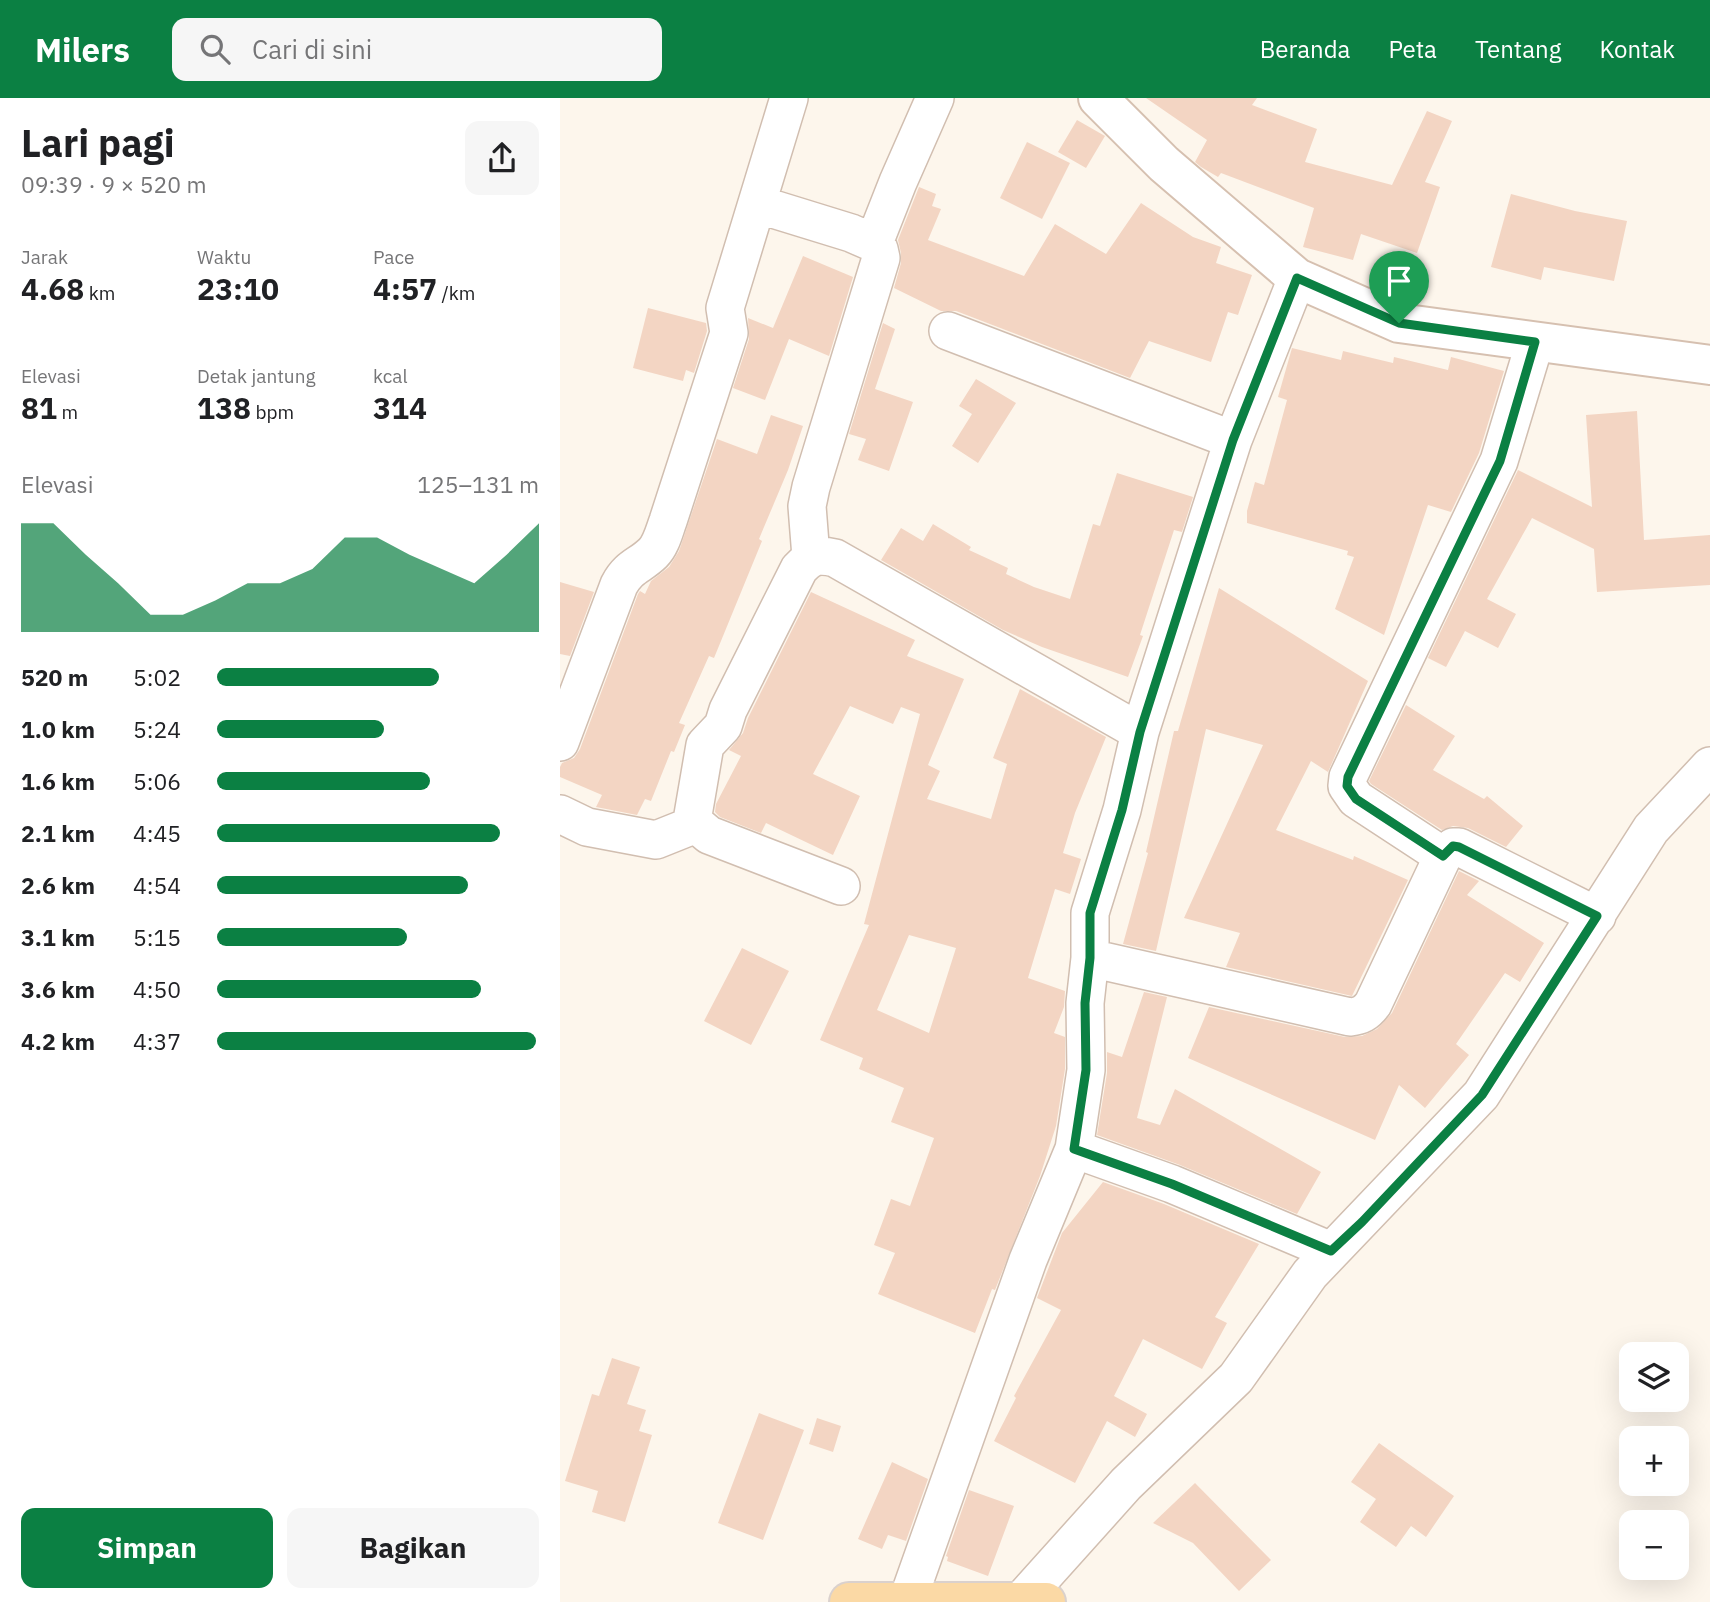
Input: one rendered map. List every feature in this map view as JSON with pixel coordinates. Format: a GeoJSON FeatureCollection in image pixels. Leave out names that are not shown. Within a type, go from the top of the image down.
{"type":"FeatureCollection","features":[{"type":"Feature","properties":{"kind":"main road"},"geometry":{"type":"LineString","coordinates":[[849,1602],[1046,1602]]}},
{"type":"Feature","properties":{"kind":"street"},"geometry":{"type":"LineString","coordinates":[[560,742],[619,585],[636,564],[651,555],[658,546],[668,521],[729,333],[725,308],[789,98]]}},
{"type":"Feature","properties":{"kind":"street"},"geometry":{"type":"LineString","coordinates":[[874,243],[935,98]]}},
{"type":"Feature","properties":{"kind":"street"},"geometry":{"type":"LineString","coordinates":[[1098,98],[1164,164],[1297,278],[1399,323],[1710,365]]}},
{"type":"Feature","properties":{"kind":"street"},"geometry":{"type":"LineString","coordinates":[[757,204],[851,233],[874,243],[881,258],[807,506],[811,557]]}},
{"type":"Feature","properties":{"kind":"street"},"geometry":{"type":"LineString","coordinates":[[907,1601],[1028,1260],[1074,1149],[1086,1070],[1085,1003],[1090,958],[1090,913],[1122,810],[1140,732],[1233,440],[1297,278]]}},
{"type":"Feature","properties":{"kind":"street"},"geometry":{"type":"LineString","coordinates":[[948,331],[1233,440]]}},
{"type":"Feature","properties":{"kind":"street"},"geometry":{"type":"LineString","coordinates":[[1443,856],[1356,799],[1347,786],[1348,777],[1500,461],[1535,342]]}},
{"type":"Feature","properties":{"kind":"street"},"geometry":{"type":"LineString","coordinates":[[842,886],[709,835],[696,824],[693,815],[705,745],[723,726],[728,710],[799,569],[811,557],[821,554],[835,558],[1140,732]]}},
{"type":"Feature","properties":{"kind":"street"},"geometry":{"type":"LineString","coordinates":[[1020,1602],[1126,1484],[1236,1378],[1310,1274],[1482,1095],[1651,829],[1710,765]]}},
{"type":"Feature","properties":{"kind":"street"},"geometry":{"type":"LineString","coordinates":[[560,814],[587,827],[656,841],[696,824]]}},
{"type":"Feature","properties":{"kind":"street"},"geometry":{"type":"LineString","coordinates":[[1090,958],[1359,1017],[1373,1004],[1443,856],[1453,846],[1597,916]]}},
{"type":"Feature","properties":{"kind":"street"},"geometry":{"type":"LineString","coordinates":[[1074,1149],[1172,1184],[1331,1251]]}},
{"type":"Feature","properties":{"kind":"building"},"geometry":{"type":"Polygon","coordinates":[[[1146,98],[1257,98],[1252,105],[1317,129],[1305,162],[1392,185],[1427,111],[1452,121],[1425,182],[1440,187],[1417,253],[1361,234],[1353,260],[1303,247],[1314,208],[1221,173],[1218,177],[1201,167],[1195,162],[1207,140],[1146,98]]]}},
{"type":"Feature","properties":{"kind":"building"},"geometry":{"type":"Polygon","coordinates":[[[1077,120],[1105,136],[1086,168],[1058,152],[1077,120]]]}},
{"type":"Feature","properties":{"kind":"building"},"geometry":{"type":"Polygon","coordinates":[[[1027,142],[1070,163],[1042,219],[1000,198],[1027,142]]]}},
{"type":"Feature","properties":{"kind":"building"},"geometry":{"type":"Polygon","coordinates":[[[919,187],[936,194],[932,206],[941,209],[928,240],[1024,276],[1055,224],[1106,254],[1141,203],[1193,237],[1221,247],[1216,263],[1252,275],[1238,315],[1228,312],[1211,362],[1149,341],[1130,378],[956,311],[941,311],[894,288],[901,263],[898,240],[919,187]]]}},
{"type":"Feature","properties":{"kind":"building"},"geometry":{"type":"Polygon","coordinates":[[[1511,194],[1627,221],[1614,281],[1544,267],[1541,280],[1491,267],[1511,194]]]}},
{"type":"Feature","properties":{"kind":"building"},"geometry":{"type":"Polygon","coordinates":[[[803,256],[853,277],[829,356],[789,339],[765,400],[733,388],[749,339],[748,318],[773,328],[803,256]]]}},
{"type":"Feature","properties":{"kind":"building"},"geometry":{"type":"Polygon","coordinates":[[[648,308],[706,323],[707,331],[694,373],[686,370],[683,381],[633,368],[648,308]]]}},
{"type":"Feature","properties":{"kind":"building"},"geometry":{"type":"Polygon","coordinates":[[[883,323],[895,329],[875,389],[913,402],[889,471],[858,460],[866,439],[849,434],[883,323]]]}},
{"type":"Feature","properties":{"kind":"building"},"geometry":{"type":"Polygon","coordinates":[[[1292,348],[1341,360],[1343,351],[1393,363],[1394,357],[1448,370],[1451,357],[1504,371],[1479,453],[1451,512],[1428,505],[1384,635],[1335,609],[1354,557],[1347,555],[1348,551],[1247,523],[1247,511],[1255,482],[1264,485],[1287,400],[1278,397],[1292,348]]]}},
{"type":"Feature","properties":{"kind":"building"},"geometry":{"type":"Polygon","coordinates":[[[976,379],[1016,403],[978,463],[952,446],[972,414],[959,406],[976,379]]]}},
{"type":"Feature","properties":{"kind":"building"},"geometry":{"type":"Polygon","coordinates":[[[1637,411],[1644,540],[1710,535],[1710,585],[1597,592],[1594,549],[1532,518],[1487,599],[1516,614],[1498,648],[1465,631],[1446,667],[1428,658],[1518,470],[1592,507],[1586,415],[1637,411]]]}},
{"type":"Feature","properties":{"kind":"building"},"geometry":{"type":"Polygon","coordinates":[[[771,415],[803,426],[759,539],[762,541],[714,658],[709,656],[679,723],[685,725],[674,752],[671,751],[651,801],[645,799],[637,815],[596,807],[602,795],[560,777],[560,767],[562,763],[574,758],[580,749],[638,594],[640,591],[645,594],[651,581],[669,567],[679,551],[717,439],[757,454],[771,415]]]}},
{"type":"Feature","properties":{"kind":"building"},"geometry":{"type":"Polygon","coordinates":[[[1117,473],[1193,497],[1182,532],[1174,530],[1128,677],[1042,647],[1003,630],[881,560],[901,528],[923,541],[933,524],[971,547],[969,550],[1008,568],[1006,574],[1070,599],[1093,524],[1100,526],[1117,473]]]}},
{"type":"Feature","properties":{"kind":"building"},"geometry":{"type":"Polygon","coordinates":[[[560,582],[594,592],[570,656],[560,654],[560,582]]]}},
{"type":"Feature","properties":{"kind":"building"},"geometry":{"type":"Polygon","coordinates":[[[1219,588],[1368,681],[1328,772],[1311,761],[1276,830],[1353,860],[1354,856],[1408,880],[1352,996],[1226,967],[1240,933],[1184,918],[1263,745],[1206,729],[1156,951],[1123,944],[1148,853],[1146,852],[1174,731],[1178,731],[1219,588]]]}},
{"type":"Feature","properties":{"kind":"building"},"geometry":{"type":"Polygon","coordinates":[[[811,592],[915,640],[907,656],[964,679],[928,765],[940,771],[927,799],[991,819],[1007,764],[993,758],[1020,689],[1106,737],[1075,813],[1063,853],[1081,859],[1070,894],[1055,889],[1028,978],[1065,991],[1064,1007],[1054,1033],[1065,1037],[1065,1069],[1056,1126],[1040,1176],[975,1333],[878,1294],[895,1253],[874,1245],[891,1199],[910,1206],[934,1138],[891,1122],[904,1088],[859,1069],[863,1058],[820,1040],[869,925],[864,924],[920,714],[901,707],[893,724],[850,706],[813,774],[860,796],[833,855],[766,823],[761,833],[720,817],[715,812],[716,804],[741,756],[729,750],[743,733],[811,592]],[[909,935],[877,1010],[929,1033],[956,948],[909,935]]]}},
{"type":"Feature","properties":{"kind":"building"},"geometry":{"type":"Polygon","coordinates":[[[1406,705],[1455,736],[1433,770],[1484,799],[1487,796],[1523,826],[1506,847],[1468,828],[1453,826],[1442,830],[1371,784],[1369,781],[1406,705]]]}},
{"type":"Feature","properties":{"kind":"building"},"geometry":{"type":"Polygon","coordinates":[[[1459,871],[1479,881],[1467,895],[1544,943],[1520,982],[1505,973],[1456,1044],[1469,1055],[1425,1108],[1399,1085],[1375,1140],[1188,1058],[1209,1007],[1345,1037],[1362,1036],[1377,1029],[1392,1013],[1459,871]]]}},
{"type":"Feature","properties":{"kind":"building"},"geometry":{"type":"Polygon","coordinates":[[[742,948],[789,971],[751,1045],[704,1021],[742,948]]]}},
{"type":"Feature","properties":{"kind":"building"},"geometry":{"type":"Polygon","coordinates":[[[1144,992],[1167,997],[1137,1118],[1160,1125],[1175,1089],[1321,1172],[1297,1214],[1180,1165],[1097,1135],[1107,1073],[1107,1052],[1122,1057],[1144,992]]]}},
{"type":"Feature","properties":{"kind":"building"},"geometry":{"type":"Polygon","coordinates":[[[1103,1182],[1259,1244],[1215,1317],[1227,1323],[1202,1369],[1143,1339],[1114,1396],[1147,1414],[1135,1437],[1107,1421],[1075,1483],[994,1441],[1016,1398],[1014,1396],[1061,1310],[1037,1298],[1062,1233],[1103,1182]]]}},
{"type":"Feature","properties":{"kind":"building"},"geometry":{"type":"Polygon","coordinates":[[[612,1358],[640,1367],[627,1404],[646,1410],[639,1431],[652,1435],[625,1522],[592,1512],[598,1491],[565,1481],[592,1394],[599,1396],[612,1358]]]}},
{"type":"Feature","properties":{"kind":"building"},"geometry":{"type":"Polygon","coordinates":[[[759,1413],[804,1430],[763,1540],[718,1523],[759,1413]]]}},
{"type":"Feature","properties":{"kind":"building"},"geometry":{"type":"Polygon","coordinates":[[[817,1418],[841,1426],[833,1452],[809,1444],[817,1418]]]}},
{"type":"Feature","properties":{"kind":"building"},"geometry":{"type":"Polygon","coordinates":[[[1379,1443],[1454,1496],[1426,1537],[1411,1526],[1396,1547],[1360,1522],[1376,1499],[1351,1482],[1379,1443]]]}},
{"type":"Feature","properties":{"kind":"building"},"geometry":{"type":"Polygon","coordinates":[[[892,1462],[928,1479],[906,1541],[888,1535],[882,1549],[858,1539],[892,1462]]]}},
{"type":"Feature","properties":{"kind":"building"},"geometry":{"type":"Polygon","coordinates":[[[1195,1483],[1271,1560],[1239,1591],[1193,1543],[1153,1523],[1195,1483]]]}},
{"type":"Feature","properties":{"kind":"building"},"geometry":{"type":"Polygon","coordinates":[[[969,1490],[1014,1506],[988,1576],[947,1561],[946,1556],[969,1490]]]}},
{"type":"Feature","properties":{"kind":"route"},"geometry":{"type":"LineString","coordinates":[[1297,278],[1399,323],[1535,342],[1500,461],[1348,777],[1347,786],[1356,799],[1443,856],[1453,846],[1459,847],[1597,916],[1482,1095],[1362,1222],[1331,1251],[1172,1184],[1074,1149],[1086,1070],[1085,1003],[1090,958],[1090,913],[1122,810],[1140,732],[1233,440],[1297,278]]}}]}
